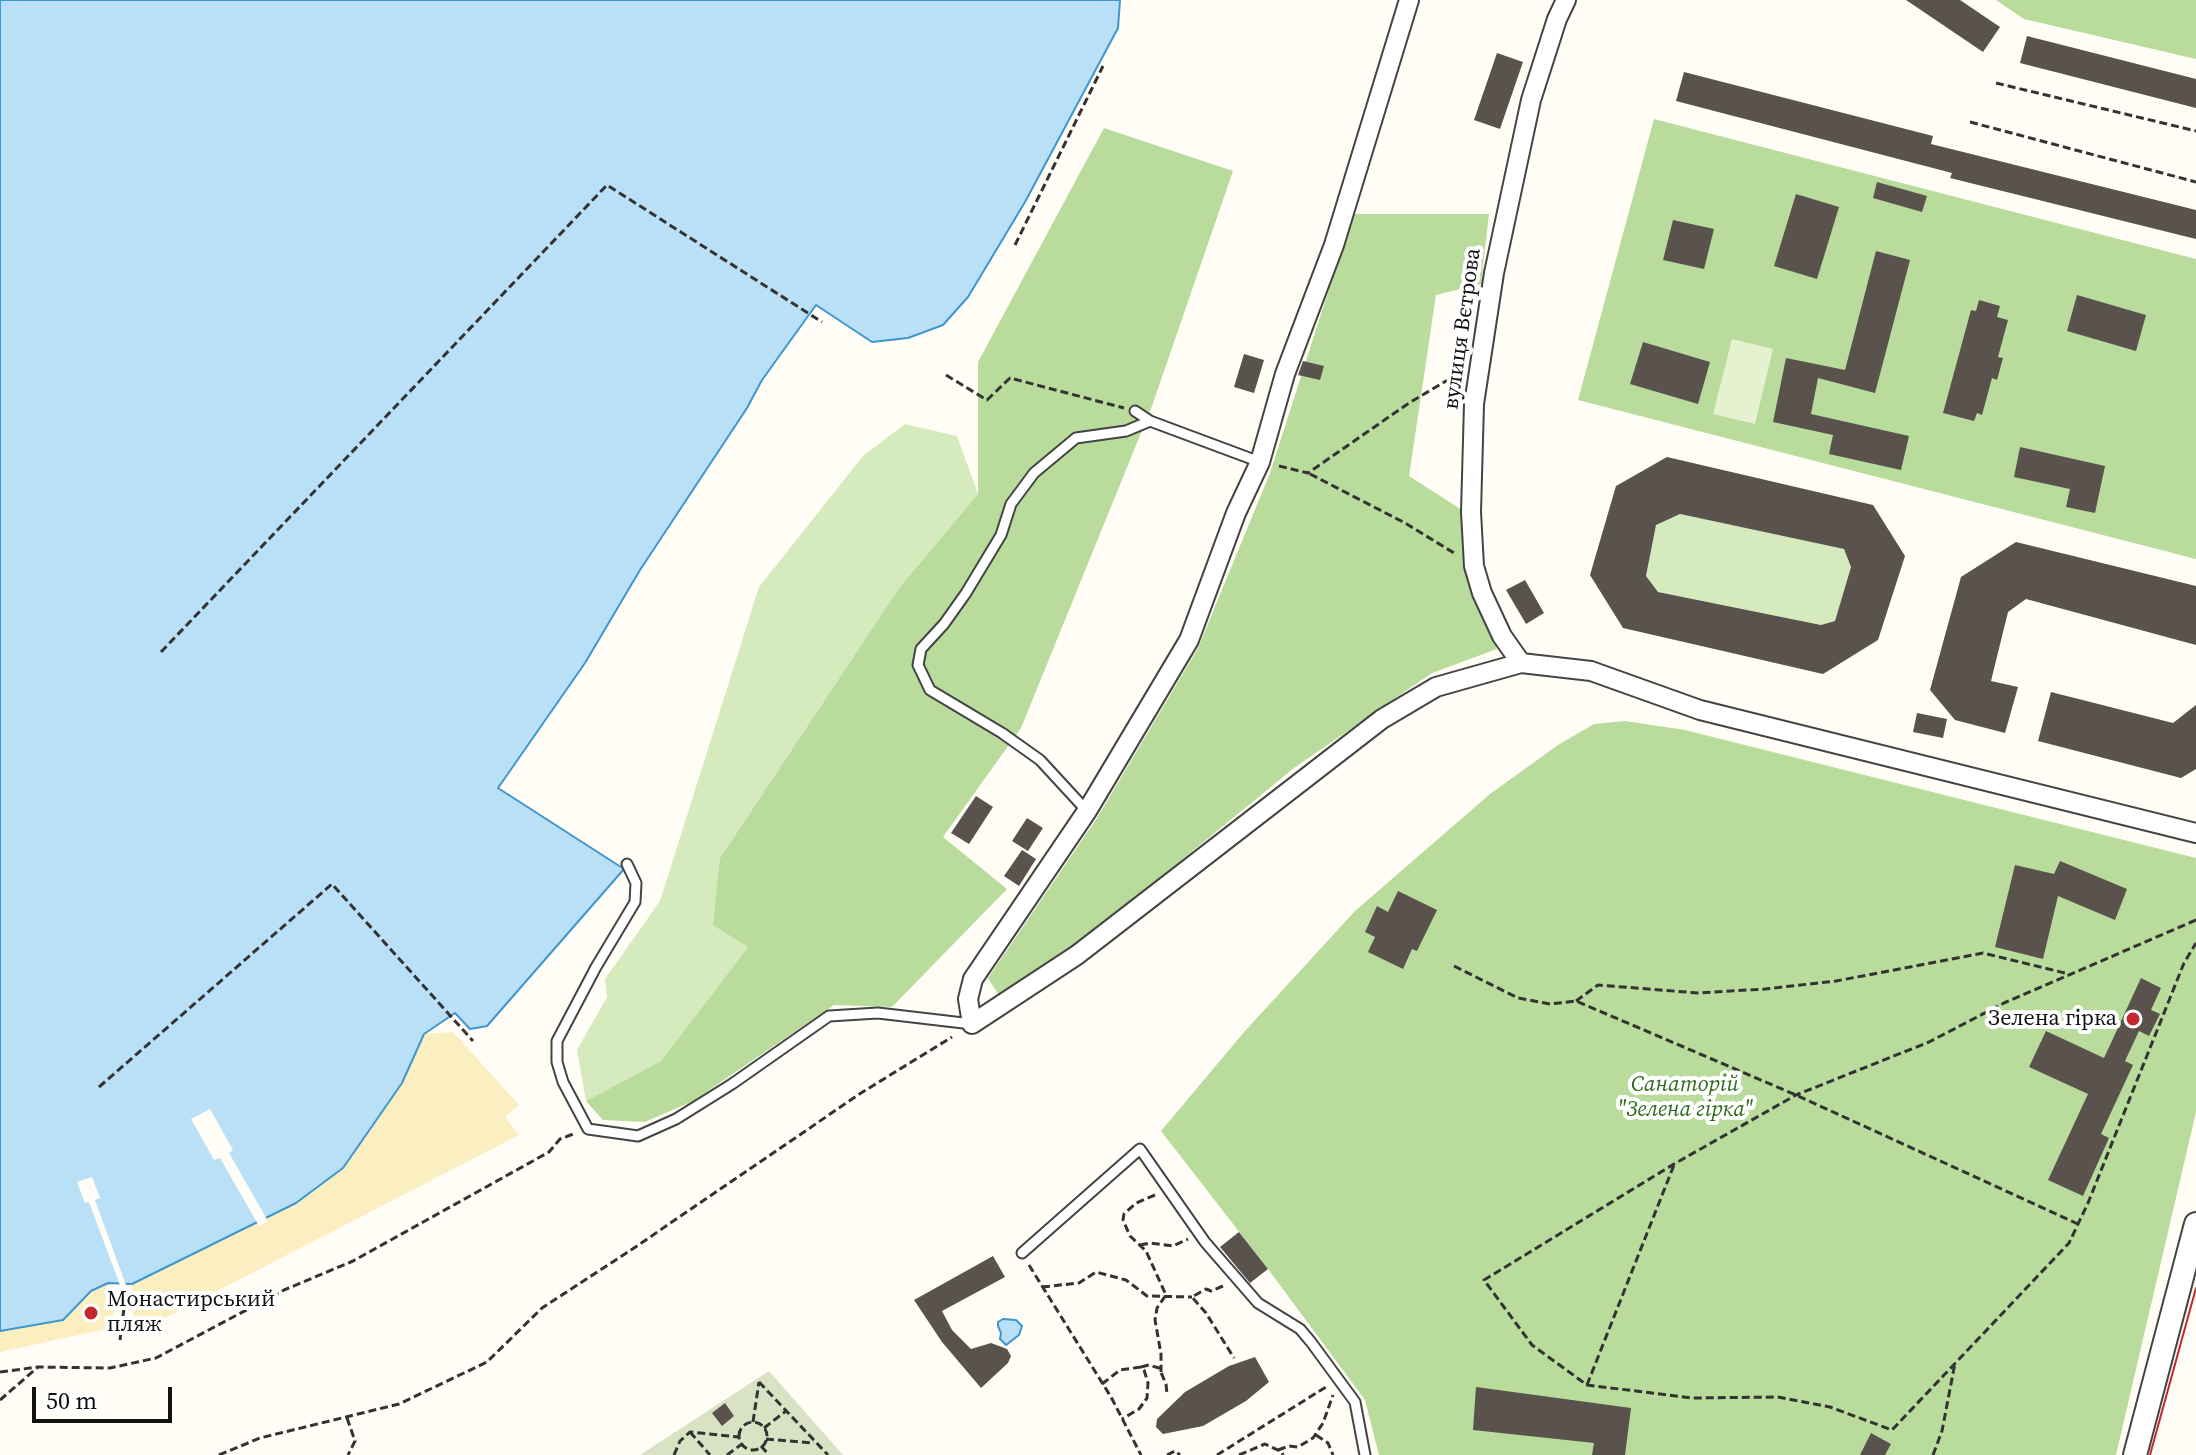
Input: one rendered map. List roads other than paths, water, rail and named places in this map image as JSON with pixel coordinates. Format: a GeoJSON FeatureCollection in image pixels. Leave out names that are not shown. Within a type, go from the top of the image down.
{"type":"FeatureCollection","features":[{"type":"Feature","properties":{"kind":"street"},"geometry":{"type":"LineString","coordinates":[[1409,0],[1334,245],[1285,374],[1260,462],[1236,513],[1189,640],[1087,811],[973,979],[968,999],[972,1024],[1077,955],[1382,719],[1436,687],[1521,663],[1591,671],[1700,710],[2196,833]]}},
{"type":"Feature","properties":{"kind":"street","name":"вулиця Вєтрова"},"geometry":{"type":"LineString","coordinates":[[1521,663],[1502,636],[1482,593],[1474,566],[1471,512],[1474,404],[1494,273],[1531,100],[1566,0]]}},
{"type":"Feature","properties":{"kind":"street"},"geometry":{"type":"LineString","coordinates":[[2135,1455],[2196,1224]]}},
{"type":"Feature","properties":{"kind":"lane"},"geometry":{"type":"LineString","coordinates":[[1135,411],[1150,421],[1260,462]]}},
{"type":"Feature","properties":{"kind":"lane"},"geometry":{"type":"LineString","coordinates":[[1087,811],[1040,760],[930,690],[918,665],[921,649],[966,593],[1001,535],[1011,504],[1034,473],[1076,438],[1126,431],[1150,421]]}},
{"type":"Feature","properties":{"kind":"lane"},"geometry":{"type":"LineString","coordinates":[[627,864],[636,883],[635,902],[557,1041],[557,1062],[563,1082],[588,1129],[638,1136],[676,1119],[829,1016],[878,1013],[972,1024]]}},
{"type":"Feature","properties":{"kind":"lane"},"geometry":{"type":"LineString","coordinates":[[1022,1253],[1140,1149],[1199,1233],[1258,1303],[1300,1329],[1355,1402],[1365,1455]]}},
{"type":"Feature","properties":{"kind":"water"},"geometry":{"type":"Polygon","coordinates":[[[0,0],[1120,0],[1118,28],[1025,202],[968,297],[943,325],[908,338],[872,342],[816,305],[762,380],[747,408],[640,570],[585,663],[498,788],[624,869],[487,1026],[470,1029],[455,1013],[424,1034],[402,1083],[343,1168],[296,1203],[132,1284],[108,1283],[91,1291],[63,1320],[0,1331],[0,0]]]}},
{"type":"Feature","properties":{"kind":"water"},"geometry":{"type":"Polygon","coordinates":[[[1003,1319],[1016,1320],[1022,1326],[1019,1335],[1006,1345],[1000,1339],[998,1326],[1003,1319]]]}},
{"type":"Feature","properties":{"kind":"tram line"},"geometry":{"type":"LineString","coordinates":[[2150,1455],[2196,1288]]}},
{"type":"Feature","properties":{"kind":"place","name":"Зелена гірка"},"geometry":{"type":"Point","coordinates":[2133,1019]}},
{"type":"Feature","properties":{"kind":"place","name":"Монастирський пляж"},"geometry":{"type":"Point","coordinates":[91,1313]}},
{"type":"Feature","properties":{"kind":"park label","name":"Санаторій \"Зелена гірка\""},"geometry":{"type":"Point","coordinates":[1685,1098]}}]}
